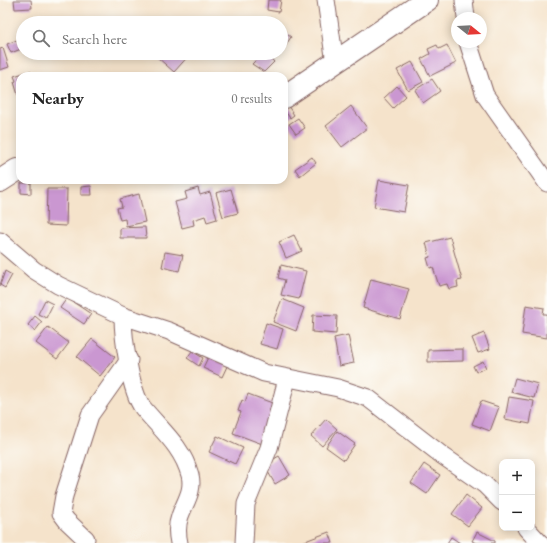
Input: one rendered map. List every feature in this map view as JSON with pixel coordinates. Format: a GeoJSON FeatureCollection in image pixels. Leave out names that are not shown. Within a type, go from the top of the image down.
{"type":"FeatureCollection","features":[{"type":"Feature","properties":{"kind":"main road"},"geometry":{"type":"LineString","coordinates":[[288,95],[427,0]]}},
{"type":"Feature","properties":{"kind":"street"},"geometry":{"type":"LineString","coordinates":[[326,0],[335,63]]}},
{"type":"Feature","properties":{"kind":"street"},"geometry":{"type":"LineString","coordinates":[[464,0],[465,12]]}},
{"type":"Feature","properties":{"kind":"street"},"geometry":{"type":"LineString","coordinates":[[470,48],[486,95],[547,183]]}},
{"type":"Feature","properties":{"kind":"street"},"geometry":{"type":"LineString","coordinates":[[0,241],[34,270],[58,285],[123,316],[169,331],[264,373],[287,379],[338,388],[368,398],[443,456],[485,485],[499,499]]}},
{"type":"Feature","properties":{"kind":"street"},"geometry":{"type":"LineString","coordinates":[[123,316],[123,329],[136,395],[143,407],[170,436],[183,458],[190,477],[190,495],[179,517],[177,533],[179,543]]}},
{"type":"Feature","properties":{"kind":"street"},"geometry":{"type":"LineString","coordinates":[[86,539],[67,521],[61,513],[64,496],[90,415],[129,360]]}},
{"type":"Feature","properties":{"kind":"street"},"geometry":{"type":"LineString","coordinates":[[244,543],[246,504],[269,448],[287,379]]}},
{"type":"Feature","properties":{"kind":"street"},"geometry":{"type":"LineString","coordinates":[[529,531],[540,543]]}},
{"type":"Feature","properties":{"kind":"building"},"geometry":{"type":"Polygon","coordinates":[[[14,0],[31,0],[32,8],[15,9],[14,0]]]}},
{"type":"Feature","properties":{"kind":"building"},"geometry":{"type":"Polygon","coordinates":[[[268,0],[281,0],[279,12],[267,10],[268,0]]]}},
{"type":"Feature","properties":{"kind":"building"},"geometry":{"type":"Polygon","coordinates":[[[288,35],[291,37],[288,42],[288,35]]]}},
{"type":"Feature","properties":{"kind":"building"},"geometry":{"type":"Polygon","coordinates":[[[16,40],[16,51],[11,53],[7,44],[16,40]]]}},
{"type":"Feature","properties":{"kind":"building"},"geometry":{"type":"Polygon","coordinates":[[[437,45],[439,49],[447,45],[456,63],[430,76],[421,59],[430,54],[428,49],[437,45]]]}},
{"type":"Feature","properties":{"kind":"building"},"geometry":{"type":"Polygon","coordinates":[[[3,48],[9,67],[0,70],[0,49],[3,48]]]}},
{"type":"Feature","properties":{"kind":"building"},"geometry":{"type":"Polygon","coordinates":[[[160,60],[185,60],[174,72],[160,60]]]}},
{"type":"Feature","properties":{"kind":"building"},"geometry":{"type":"Polygon","coordinates":[[[256,60],[272,60],[274,62],[264,72],[252,64],[256,60]]]}},
{"type":"Feature","properties":{"kind":"building"},"geometry":{"type":"Polygon","coordinates":[[[412,62],[423,82],[408,90],[397,70],[412,62]]]}},
{"type":"Feature","properties":{"kind":"building"},"geometry":{"type":"Polygon","coordinates":[[[432,79],[440,91],[423,103],[415,90],[432,79]]]}},
{"type":"Feature","properties":{"kind":"building"},"geometry":{"type":"Polygon","coordinates":[[[397,86],[406,96],[393,108],[384,98],[397,86]]]}},
{"type":"Feature","properties":{"kind":"building"},"geometry":{"type":"Polygon","coordinates":[[[288,106],[294,115],[290,118],[288,115],[288,106]]]}},
{"type":"Feature","properties":{"kind":"building"},"geometry":{"type":"Polygon","coordinates":[[[351,106],[367,128],[342,147],[326,126],[351,106]]]}},
{"type":"Feature","properties":{"kind":"building"},"geometry":{"type":"Polygon","coordinates":[[[298,118],[305,128],[296,134],[289,124],[298,118]]]}},
{"type":"Feature","properties":{"kind":"building"},"geometry":{"type":"Polygon","coordinates":[[[312,157],[316,163],[300,176],[295,169],[312,157]]]}},
{"type":"Feature","properties":{"kind":"building"},"geometry":{"type":"Polygon","coordinates":[[[379,180],[409,185],[404,212],[374,207],[379,180]]]}},
{"type":"Feature","properties":{"kind":"building"},"geometry":{"type":"Polygon","coordinates":[[[21,184],[31,184],[31,194],[21,193],[21,184]]]}},
{"type":"Feature","properties":{"kind":"building"},"geometry":{"type":"Polygon","coordinates":[[[91,186],[92,195],[81,195],[81,187],[91,186]]]}},
{"type":"Feature","properties":{"kind":"building"},"geometry":{"type":"Polygon","coordinates":[[[198,188],[200,195],[210,192],[217,219],[207,222],[205,216],[193,220],[194,225],[182,228],[175,202],[187,199],[185,192],[198,188]]]}},
{"type":"Feature","properties":{"kind":"building"},"geometry":{"type":"Polygon","coordinates":[[[47,189],[67,189],[66,226],[46,225],[47,189]]]}},
{"type":"Feature","properties":{"kind":"building"},"geometry":{"type":"Polygon","coordinates":[[[231,189],[238,213],[223,217],[216,193],[231,189]]]}},
{"type":"Feature","properties":{"kind":"building"},"geometry":{"type":"Polygon","coordinates":[[[139,194],[145,222],[126,226],[125,219],[120,220],[117,208],[122,207],[120,199],[139,194]]]}},
{"type":"Feature","properties":{"kind":"building"},"geometry":{"type":"Polygon","coordinates":[[[145,227],[146,238],[120,238],[120,228],[145,227]]]}},
{"type":"Feature","properties":{"kind":"building"},"geometry":{"type":"Polygon","coordinates":[[[294,235],[302,251],[286,258],[279,242],[294,235]]]}},
{"type":"Feature","properties":{"kind":"building"},"geometry":{"type":"Polygon","coordinates":[[[450,237],[462,280],[457,281],[458,287],[449,289],[447,284],[439,286],[433,267],[430,268],[427,258],[430,257],[426,243],[450,237]]]}},
{"type":"Feature","properties":{"kind":"building"},"geometry":{"type":"Polygon","coordinates":[[[165,252],[183,255],[179,271],[162,267],[165,252]]]}},
{"type":"Feature","properties":{"kind":"building"},"geometry":{"type":"Polygon","coordinates":[[[281,265],[306,271],[299,299],[281,295],[285,280],[278,278],[281,265]]]}},
{"type":"Feature","properties":{"kind":"building"},"geometry":{"type":"Polygon","coordinates":[[[5,271],[12,275],[5,288],[0,285],[5,271]]]}},
{"type":"Feature","properties":{"kind":"building"},"geometry":{"type":"Polygon","coordinates":[[[371,279],[409,289],[400,319],[363,308],[371,279]]]}},
{"type":"Feature","properties":{"kind":"building"},"geometry":{"type":"Polygon","coordinates":[[[67,298],[91,314],[84,324],[60,308],[67,298]]]}},
{"type":"Feature","properties":{"kind":"building"},"geometry":{"type":"Polygon","coordinates":[[[282,299],[304,308],[296,331],[273,322],[282,299]]]}},
{"type":"Feature","properties":{"kind":"building"},"geometry":{"type":"Polygon","coordinates":[[[45,300],[53,304],[46,318],[38,314],[45,300]]]}},
{"type":"Feature","properties":{"kind":"building"},"geometry":{"type":"Polygon","coordinates":[[[526,305],[544,308],[543,314],[547,314],[547,338],[522,334],[526,305]]]}},
{"type":"Feature","properties":{"kind":"building"},"geometry":{"type":"Polygon","coordinates":[[[313,315],[337,316],[336,334],[312,332],[313,315]]]}},
{"type":"Feature","properties":{"kind":"building"},"geometry":{"type":"Polygon","coordinates":[[[35,316],[42,322],[35,331],[28,325],[35,316]]]}},
{"type":"Feature","properties":{"kind":"building"},"geometry":{"type":"Polygon","coordinates":[[[266,323],[283,329],[277,349],[260,344],[266,323]]]}},
{"type":"Feature","properties":{"kind":"building"},"geometry":{"type":"Polygon","coordinates":[[[48,327],[69,343],[57,359],[36,343],[48,327]]]}},
{"type":"Feature","properties":{"kind":"building"},"geometry":{"type":"Polygon","coordinates":[[[484,333],[490,349],[478,353],[472,338],[484,333]]]}},
{"type":"Feature","properties":{"kind":"building"},"geometry":{"type":"Polygon","coordinates":[[[348,335],[354,363],[339,366],[334,338],[348,335]]]}},
{"type":"Feature","properties":{"kind":"building"},"geometry":{"type":"Polygon","coordinates":[[[92,339],[115,357],[100,376],[77,357],[92,339]]]}},
{"type":"Feature","properties":{"kind":"building"},"geometry":{"type":"Polygon","coordinates":[[[463,349],[463,361],[428,362],[428,350],[463,349]]]}},
{"type":"Feature","properties":{"kind":"building"},"geometry":{"type":"Polygon","coordinates":[[[192,351],[203,358],[199,366],[187,358],[192,351]]]}},
{"type":"Feature","properties":{"kind":"building"},"geometry":{"type":"Polygon","coordinates":[[[210,353],[229,362],[222,377],[203,368],[210,353]]]}},
{"type":"Feature","properties":{"kind":"building"},"geometry":{"type":"Polygon","coordinates":[[[483,361],[486,368],[476,372],[473,366],[483,361]]]}},
{"type":"Feature","properties":{"kind":"building"},"geometry":{"type":"Polygon","coordinates":[[[515,378],[538,384],[534,398],[511,392],[515,378]]]}},
{"type":"Feature","properties":{"kind":"building"},"geometry":{"type":"Polygon","coordinates":[[[248,394],[275,404],[265,445],[233,433],[241,412],[238,411],[242,400],[245,402],[248,394]]]}},
{"type":"Feature","properties":{"kind":"building"},"geometry":{"type":"Polygon","coordinates":[[[509,397],[534,401],[530,424],[505,419],[509,397]]]}},
{"type":"Feature","properties":{"kind":"building"},"geometry":{"type":"Polygon","coordinates":[[[481,401],[499,407],[490,431],[472,424],[481,401]]]}},
{"type":"Feature","properties":{"kind":"building"},"geometry":{"type":"Polygon","coordinates":[[[326,419],[337,429],[322,446],[311,436],[326,419]]]}},
{"type":"Feature","properties":{"kind":"building"},"geometry":{"type":"Polygon","coordinates":[[[337,431],[355,444],[344,460],[326,447],[337,431]]]}},
{"type":"Feature","properties":{"kind":"building"},"geometry":{"type":"Polygon","coordinates":[[[217,436],[243,448],[235,464],[209,452],[217,436]]]}},
{"type":"Feature","properties":{"kind":"building"},"geometry":{"type":"Polygon","coordinates":[[[279,456],[290,475],[275,484],[264,465],[279,456]]]}},
{"type":"Feature","properties":{"kind":"building"},"geometry":{"type":"Polygon","coordinates":[[[424,464],[440,475],[427,494],[411,483],[424,464]]]}},
{"type":"Feature","properties":{"kind":"building"},"geometry":{"type":"Polygon","coordinates":[[[466,495],[482,508],[468,526],[452,514],[466,495]]]}},
{"type":"Feature","properties":{"kind":"building"},"geometry":{"type":"Polygon","coordinates":[[[329,532],[333,543],[300,543],[329,532]]]}},
{"type":"Feature","properties":{"kind":"building"},"geometry":{"type":"Polygon","coordinates":[[[477,532],[495,541],[495,543],[476,543],[472,541],[477,532]]]}},
{"type":"Feature","properties":{"kind":"building"},"geometry":{"type":"Polygon","coordinates":[[[451,537],[460,543],[447,543],[451,537]]]}}]}
